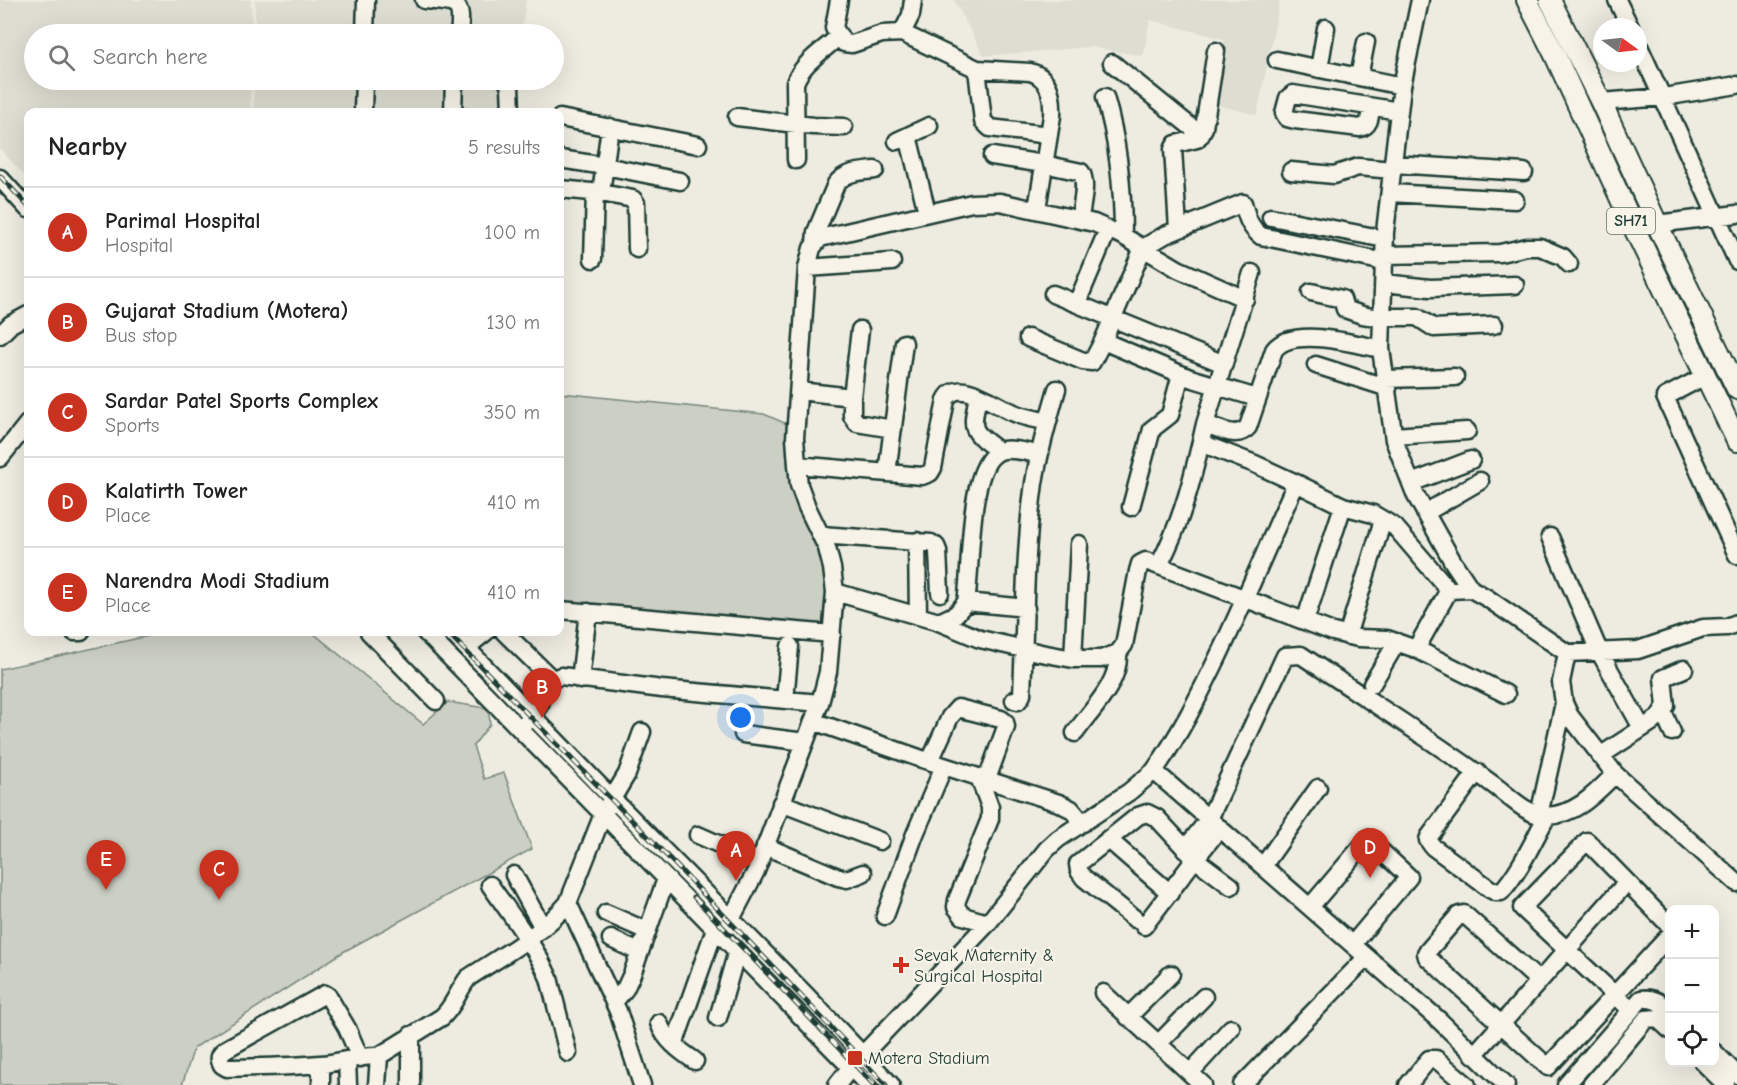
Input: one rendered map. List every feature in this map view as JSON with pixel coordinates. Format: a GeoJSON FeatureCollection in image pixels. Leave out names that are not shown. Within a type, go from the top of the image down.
{"type":"FeatureCollection","features":[{"type":"Feature","properties":{"kind":"main road","name":"SH71"},"geometry":{"type":"LineString","coordinates":[[1527,0],[1737,441]]}},
{"type":"Feature","properties":{"kind":"main road","name":"SH71"},"geometry":{"type":"LineString","coordinates":[[1550,0],[1737,388]]}},
{"type":"Feature","properties":{"kind":"main road"},"geometry":{"type":"LineString","coordinates":[[1555,55],[1573,44]]}},
{"type":"Feature","properties":{"kind":"street"},"geometry":{"type":"LineString","coordinates":[[365,24],[366,0]]}},
{"type":"Feature","properties":{"kind":"street"},"geometry":{"type":"LineString","coordinates":[[424,0],[454,3],[461,12],[460,24]]}},
{"type":"Feature","properties":{"kind":"street"},"geometry":{"type":"LineString","coordinates":[[839,0],[834,28],[844,43],[852,44],[882,34],[902,33],[977,69],[1038,74],[1050,90],[1053,102],[1036,209]]}},
{"type":"Feature","properties":{"kind":"street"},"geometry":{"type":"LineString","coordinates":[[902,33],[911,15],[913,0]]}},
{"type":"Feature","properties":{"kind":"street"},"geometry":{"type":"LineString","coordinates":[[1420,0],[1399,111],[1385,252],[1381,349],[1394,436],[1425,513],[1471,589],[1567,653],[1638,650],[1703,628],[1727,627],[1737,623]]}},
{"type":"Feature","properties":{"kind":"street"},"geometry":{"type":"LineString","coordinates":[[1617,0],[1626,18]]}},
{"type":"Feature","properties":{"kind":"street"},"geometry":{"type":"LineString","coordinates":[[1319,69],[1326,28]]}},
{"type":"Feature","properties":{"kind":"street"},"geometry":{"type":"LineString","coordinates":[[796,160],[795,83],[803,67],[838,37]]}},
{"type":"Feature","properties":{"kind":"street"},"geometry":{"type":"LineString","coordinates":[[1359,77],[1366,42]]}},
{"type":"Feature","properties":{"kind":"street"},"geometry":{"type":"LineString","coordinates":[[1178,229],[1173,149],[1176,144],[1197,139],[1201,135],[1206,120],[1216,51]]}},
{"type":"Feature","properties":{"kind":"street"},"geometry":{"type":"LineString","coordinates":[[1277,60],[1402,86]]}},
{"type":"Feature","properties":{"kind":"street"},"geometry":{"type":"LineString","coordinates":[[1647,62],[1737,261]]}},
{"type":"Feature","properties":{"kind":"street"},"geometry":{"type":"LineString","coordinates":[[1112,63],[1201,135]]}},
{"type":"Feature","properties":{"kind":"street"},"geometry":{"type":"LineString","coordinates":[[977,69],[983,121],[987,126],[1049,135]]}},
{"type":"Feature","properties":{"kind":"street"},"geometry":{"type":"LineString","coordinates":[[1601,102],[1664,97],[1737,86]]}},
{"type":"Feature","properties":{"kind":"street"},"geometry":{"type":"LineString","coordinates":[[363,108],[364,90]]}},
{"type":"Feature","properties":{"kind":"street"},"geometry":{"type":"LineString","coordinates":[[453,108],[454,90]]}},
{"type":"Feature","properties":{"kind":"street"},"geometry":{"type":"LineString","coordinates":[[510,90],[511,108]]}},
{"type":"Feature","properties":{"kind":"street"},"geometry":{"type":"LineString","coordinates":[[1371,107],[1368,123],[1365,127],[1360,128],[1295,120],[1287,118],[1284,113],[1288,98],[1293,94],[1399,111]]}},
{"type":"Feature","properties":{"kind":"street"},"geometry":{"type":"LineString","coordinates":[[1105,97],[1112,125],[1122,202],[1123,236]]}},
{"type":"Feature","properties":{"kind":"street"},"geometry":{"type":"LineString","coordinates":[[737,117],[844,127]]}},
{"type":"Feature","properties":{"kind":"street"},"geometry":{"type":"LineString","coordinates":[[564,119],[698,145]]}},
{"type":"Feature","properties":{"kind":"street"},"geometry":{"type":"LineString","coordinates":[[927,212],[903,138],[929,126]]}},
{"type":"Feature","properties":{"kind":"street"},"geometry":{"type":"LineString","coordinates":[[593,259],[598,192],[605,165],[610,128]]}},
{"type":"Feature","properties":{"kind":"street"},"geometry":{"type":"LineString","coordinates":[[992,156],[1081,172],[1083,186],[1080,219]]}},
{"type":"Feature","properties":{"kind":"street"},"geometry":{"type":"LineString","coordinates":[[564,160],[605,165],[680,181]]}},
{"type":"Feature","properties":{"kind":"street"},"geometry":{"type":"LineString","coordinates":[[1290,171],[1334,175],[1358,167],[1393,167],[1524,172]]}},
{"type":"Feature","properties":{"kind":"street"},"geometry":{"type":"LineString","coordinates":[[674,1045],[718,932],[731,919],[745,896],[820,703],[828,672],[835,592],[832,568],[821,535],[807,507],[796,465],[795,438],[807,268],[816,232],[836,184],[848,174],[875,170]]}},
{"type":"Feature","properties":{"kind":"street"},"geometry":{"type":"LineString","coordinates":[[0,176],[24,191]]}},
{"type":"Feature","properties":{"kind":"street"},"geometry":{"type":"LineString","coordinates":[[0,176],[24,204]]}},
{"type":"Feature","properties":{"kind":"street"},"geometry":{"type":"LineString","coordinates":[[564,189],[628,197],[636,203],[637,249]]}},
{"type":"Feature","properties":{"kind":"street"},"geometry":{"type":"LineString","coordinates":[[1390,193],[1515,200]]}},
{"type":"Feature","properties":{"kind":"street"},"geometry":{"type":"LineString","coordinates":[[815,243],[825,236],[927,212],[986,201],[1000,202],[1080,219],[1108,229],[1178,269],[1245,298]]}},
{"type":"Feature","properties":{"kind":"street"},"geometry":{"type":"LineString","coordinates":[[1028,338],[1087,362],[1094,359],[1104,341],[1143,248],[1178,229],[1243,203],[1253,230],[1262,236],[1385,252],[1500,253],[1517,248],[1540,247],[1563,257],[1569,264]]}},
{"type":"Feature","properties":{"kind":"street"},"geometry":{"type":"LineString","coordinates":[[1657,224],[1737,214]]}},
{"type":"Feature","properties":{"kind":"street"},"geometry":{"type":"LineString","coordinates":[[1271,217],[1385,252]]}},
{"type":"Feature","properties":{"kind":"street"},"geometry":{"type":"LineString","coordinates":[[1077,303],[1108,229]]}},
{"type":"Feature","properties":{"kind":"street"},"geometry":{"type":"LineString","coordinates":[[807,268],[891,262]]}},
{"type":"Feature","properties":{"kind":"street"},"geometry":{"type":"LineString","coordinates":[[1159,565],[1180,520],[1205,424],[1252,273]]}},
{"type":"Feature","properties":{"kind":"street"},"geometry":{"type":"LineString","coordinates":[[1384,283],[1430,288],[1515,285]]}},
{"type":"Feature","properties":{"kind":"street"},"geometry":{"type":"LineString","coordinates":[[1311,292],[1342,299],[1345,309],[1355,314],[1373,317],[1382,315],[1417,317],[1434,328],[1494,326]]}},
{"type":"Feature","properties":{"kind":"street"},"geometry":{"type":"LineString","coordinates":[[1053,294],[1224,364]]}},
{"type":"Feature","properties":{"kind":"street"},"geometry":{"type":"LineString","coordinates":[[0,311],[22,318]]}},
{"type":"Feature","properties":{"kind":"street"},"geometry":{"type":"LineString","coordinates":[[0,335],[22,318]]}},
{"type":"Feature","properties":{"kind":"street"},"geometry":{"type":"LineString","coordinates":[[860,330],[852,416],[857,423],[893,429]]}},
{"type":"Feature","properties":{"kind":"street"},"geometry":{"type":"LineString","coordinates":[[1205,424],[1233,434],[1244,431],[1248,427],[1274,350],[1279,343],[1287,340],[1329,339],[1381,349]]}},
{"type":"Feature","properties":{"kind":"street"},"geometry":{"type":"LineString","coordinates":[[1104,341],[1181,374],[1257,398]]}},
{"type":"Feature","properties":{"kind":"street"},"geometry":{"type":"LineString","coordinates":[[887,473],[904,343]]}},
{"type":"Feature","properties":{"kind":"street"},"geometry":{"type":"LineString","coordinates":[[1316,365],[1387,384],[1455,377]]}},
{"type":"Feature","properties":{"kind":"street"},"geometry":{"type":"LineString","coordinates":[[1131,507],[1150,435],[1156,425],[1167,419],[1170,414],[1181,374]]}},
{"type":"Feature","properties":{"kind":"street"},"geometry":{"type":"LineString","coordinates":[[1705,376],[1665,397],[1737,555]]}},
{"type":"Feature","properties":{"kind":"street"},"geometry":{"type":"LineString","coordinates":[[1014,700],[1018,700],[1022,695],[1030,514],[1039,454],[1057,389]]}},
{"type":"Feature","properties":{"kind":"street"},"geometry":{"type":"LineString","coordinates":[[796,465],[922,476],[930,473],[949,394],[954,391],[964,390],[1012,412],[1048,422]]}},
{"type":"Feature","properties":{"kind":"street"},"geometry":{"type":"LineString","coordinates":[[799,391],[852,398]]}},
{"type":"Feature","properties":{"kind":"street"},"geometry":{"type":"LineString","coordinates":[[978,396],[973,427],[976,433],[999,451]]}},
{"type":"Feature","properties":{"kind":"street"},"geometry":{"type":"LineString","coordinates":[[0,458],[24,428]]}},
{"type":"Feature","properties":{"kind":"street"},"geometry":{"type":"LineString","coordinates":[[1394,436],[1467,431]]}},
{"type":"Feature","properties":{"kind":"street"},"geometry":{"type":"LineString","coordinates":[[1201,442],[1255,464],[1343,506],[1372,514],[1383,520],[1402,533],[1449,590]]}},
{"type":"Feature","properties":{"kind":"street"},"geometry":{"type":"LineString","coordinates":[[939,622],[956,614],[966,602],[976,490],[985,467],[999,451],[1039,454]]}},
{"type":"Feature","properties":{"kind":"street"},"geometry":{"type":"LineString","coordinates":[[1411,483],[1471,460]]}},
{"type":"Feature","properties":{"kind":"street"},"geometry":{"type":"LineString","coordinates":[[1425,513],[1480,481]]}},
{"type":"Feature","properties":{"kind":"street"},"geometry":{"type":"LineString","coordinates":[[837,1085],[862,1054],[987,922],[1047,849],[1058,839],[1129,792],[1154,771],[1183,728],[1245,600],[1296,483]]}},
{"type":"Feature","properties":{"kind":"street"},"geometry":{"type":"LineString","coordinates":[[1305,621],[1343,506]]}},
{"type":"Feature","properties":{"kind":"street"},"geometry":{"type":"LineString","coordinates":[[1347,636],[1383,520]]}},
{"type":"Feature","properties":{"kind":"street"},"geometry":{"type":"LineString","coordinates":[[821,535],[931,543],[938,551],[940,593]]}},
{"type":"Feature","properties":{"kind":"street"},"geometry":{"type":"LineString","coordinates":[[1550,537],[1599,651],[1642,728]]}},
{"type":"Feature","properties":{"kind":"street"},"geometry":{"type":"LineString","coordinates":[[917,541],[918,616]]}},
{"type":"Feature","properties":{"kind":"street"},"geometry":{"type":"LineString","coordinates":[[1073,658],[1079,544]]}},
{"type":"Feature","properties":{"kind":"street"},"geometry":{"type":"LineString","coordinates":[[835,592],[939,622],[980,639],[1073,658],[1101,659],[1118,652],[1124,645],[1140,564],[1146,561],[1245,600],[1347,636],[1380,638],[1416,649],[1506,694]]}},
{"type":"Feature","properties":{"kind":"street"},"geometry":{"type":"LineString","coordinates":[[1449,590],[1471,589]]}},
{"type":"Feature","properties":{"kind":"street"},"geometry":{"type":"LineString","coordinates":[[1416,649],[1449,590]]}},
{"type":"Feature","properties":{"kind":"street"},"geometry":{"type":"LineString","coordinates":[[966,602],[1026,608]]}},
{"type":"Feature","properties":{"kind":"street"},"geometry":{"type":"LineString","coordinates":[[564,610],[832,634]]}},
{"type":"Feature","properties":{"kind":"street"},"geometry":{"type":"LineString","coordinates":[[580,680],[588,612]]}},
{"type":"Feature","properties":{"kind":"street"},"geometry":{"type":"LineString","coordinates":[[373,636],[436,701]]}},
{"type":"Feature","properties":{"kind":"street"},"geometry":{"type":"LineString","coordinates":[[428,636],[868,1085]]}},
{"type":"Feature","properties":{"kind":"street"},"geometry":{"type":"LineString","coordinates":[[455,636],[891,1085]]}},
{"type":"Feature","properties":{"kind":"street"},"geometry":{"type":"LineString","coordinates":[[467,647],[481,636]]}},
{"type":"Feature","properties":{"kind":"street"},"geometry":{"type":"LineString","coordinates":[[508,636],[552,679]]}},
{"type":"Feature","properties":{"kind":"street"},"geometry":{"type":"LineString","coordinates":[[1372,684],[1397,642]]}},
{"type":"Feature","properties":{"kind":"street"},"geometry":{"type":"LineString","coordinates":[[785,700],[790,646]]}},
{"type":"Feature","properties":{"kind":"street"},"geometry":{"type":"LineString","coordinates":[[1075,733],[1113,679],[1118,663],[1118,652]]}},
{"type":"Feature","properties":{"kind":"street"},"geometry":{"type":"LineString","coordinates":[[1477,772],[1428,840],[1433,847],[1490,889],[1501,892],[1530,848],[1543,815],[1564,704],[1561,682],[1567,653]]}},
{"type":"Feature","properties":{"kind":"street"},"geometry":{"type":"LineString","coordinates":[[1231,886],[1190,854],[1157,818],[1147,813],[1138,816],[1078,864],[1079,872],[1140,923],[1170,893],[1190,854],[1215,824],[1285,656],[1301,656],[1477,772],[1525,808],[1543,815],[1572,809],[1589,800],[1615,774]]}},
{"type":"Feature","properties":{"kind":"street"},"geometry":{"type":"LineString","coordinates":[[1600,756],[1664,712],[1666,706],[1663,678],[1684,669]]}},
{"type":"Feature","properties":{"kind":"street"},"geometry":{"type":"LineString","coordinates":[[520,730],[532,716],[552,679],[561,676],[580,680],[820,703]]}},
{"type":"Feature","properties":{"kind":"street"},"geometry":{"type":"LineString","coordinates":[[1564,704],[1570,716],[1615,774],[1737,883]]}},
{"type":"Feature","properties":{"kind":"street"},"geometry":{"type":"LineString","coordinates":[[885,916],[915,834],[950,717],[958,708],[1001,719],[1005,722],[1006,727],[983,778],[990,807],[990,819],[956,907],[963,916],[987,922]]}},
{"type":"Feature","properties":{"kind":"street"},"geometry":{"type":"LineString","coordinates":[[1664,712],[1672,732]]}},
{"type":"Feature","properties":{"kind":"street"},"geometry":{"type":"LineString","coordinates":[[813,721],[1059,802],[1071,809],[1083,823]]}},
{"type":"Feature","properties":{"kind":"street"},"geometry":{"type":"LineString","coordinates":[[348,1085],[354,1059],[347,1028],[325,994],[226,1048],[219,1057],[222,1065],[227,1068],[321,1064],[354,1059],[379,1056],[442,1017],[449,1010],[468,978],[543,928],[568,903],[603,814],[627,774],[642,732]]}},
{"type":"Feature","properties":{"kind":"street"},"geometry":{"type":"LineString","coordinates":[[743,734],[805,742]]}},
{"type":"Feature","properties":{"kind":"street"},"geometry":{"type":"LineString","coordinates":[[1154,771],[1353,944],[1506,1085]]}},
{"type":"Feature","properties":{"kind":"street"},"geometry":{"type":"LineString","coordinates":[[1263,866],[1317,788]]}},
{"type":"Feature","properties":{"kind":"street"},"geometry":{"type":"LineString","coordinates":[[781,803],[880,841]]}},
{"type":"Feature","properties":{"kind":"street"},"geometry":{"type":"LineString","coordinates":[[698,835],[838,877],[847,879],[863,873]]}},
{"type":"Feature","properties":{"kind":"street"},"geometry":{"type":"LineString","coordinates":[[1108,839],[1170,893]]}},
{"type":"Feature","properties":{"kind":"street"},"geometry":{"type":"LineString","coordinates":[[1310,907],[1368,839],[1410,877],[1353,944]]}},
{"type":"Feature","properties":{"kind":"street"},"geometry":{"type":"LineString","coordinates":[[1631,1010],[1522,908],[1587,840],[1665,921]]}},
{"type":"Feature","properties":{"kind":"street"},"geometry":{"type":"LineString","coordinates":[[514,875],[543,928]]}},
{"type":"Feature","properties":{"kind":"street"},"geometry":{"type":"LineString","coordinates":[[614,1002],[625,989],[666,879]]}},
{"type":"Feature","properties":{"kind":"street"},"geometry":{"type":"LineString","coordinates":[[1474,1055],[1627,882]]}},
{"type":"Feature","properties":{"kind":"street"},"geometry":{"type":"LineString","coordinates":[[490,885],[528,939],[549,978],[568,1053]]}},
{"type":"Feature","properties":{"kind":"street"},"geometry":{"type":"LineString","coordinates":[[568,903],[614,1002],[642,1085]]}},
{"type":"Feature","properties":{"kind":"street"},"geometry":{"type":"LineString","coordinates":[[606,913],[647,931]]}},
{"type":"Feature","properties":{"kind":"street"},"geometry":{"type":"LineString","coordinates":[[1539,981],[1464,914],[1459,915],[1425,953],[1548,1067],[1665,940]]}},
{"type":"Feature","properties":{"kind":"street"},"geometry":{"type":"LineString","coordinates":[[611,939],[639,952]]}},
{"type":"Feature","properties":{"kind":"street"},"geometry":{"type":"LineString","coordinates":[[718,1018],[737,951]]}},
{"type":"Feature","properties":{"kind":"street"},"geometry":{"type":"LineString","coordinates":[[1242,1085],[1367,957]]}},
{"type":"Feature","properties":{"kind":"street"},"geometry":{"type":"LineString","coordinates":[[1128,1017],[1171,974]]}},
{"type":"Feature","properties":{"kind":"street"},"geometry":{"type":"LineString","coordinates":[[1103,993],[1203,1085]]}},
{"type":"Feature","properties":{"kind":"street"},"geometry":{"type":"LineString","coordinates":[[1158,1044],[1204,998]]}},
{"type":"Feature","properties":{"kind":"street"},"geometry":{"type":"LineString","coordinates":[[1566,1085],[1641,999],[1656,1000],[1665,1007]]}},
{"type":"Feature","properties":{"kind":"street"},"geometry":{"type":"LineString","coordinates":[[1591,1085],[1646,1019],[1657,1018],[1665,1025]]}},
{"type":"Feature","properties":{"kind":"street"},"geometry":{"type":"LineString","coordinates":[[659,1023],[661,1030],[674,1045],[695,1061]]}},
{"type":"Feature","properties":{"kind":"street"},"geometry":{"type":"LineString","coordinates":[[1190,1073],[1231,1028]]}},
{"type":"Feature","properties":{"kind":"street"},"geometry":{"type":"LineString","coordinates":[[411,1035],[411,1085]]}},
{"type":"Feature","properties":{"kind":"street"},"geometry":{"type":"LineString","coordinates":[[377,1085],[379,1056]]}},
{"type":"Feature","properties":{"kind":"street"},"geometry":{"type":"LineString","coordinates":[[1719,1057],[1737,1074]]}},
{"type":"Feature","properties":{"kind":"street"},"geometry":{"type":"LineString","coordinates":[[1408,1085],[1429,1059],[1436,1059],[1467,1085]]}},
{"type":"Feature","properties":{"kind":"street"},"geometry":{"type":"LineString","coordinates":[[321,1064],[321,1085]]}},
{"type":"Feature","properties":{"kind":"street"},"geometry":{"type":"LineString","coordinates":[[1708,1067],[1725,1085]]}},
{"type":"Feature","properties":{"kind":"shaded area"},"geometry":{"type":"Polygon","coordinates":[[[0,0],[251,0],[252,24],[24,24],[24,90],[251,90],[250,108],[24,108],[24,175],[0,149],[0,0]]]}},
{"type":"Feature","properties":{"kind":"shaded area"},"geometry":{"type":"Polygon","coordinates":[[[255,0],[361,0],[361,24],[255,24],[255,0]]]}},
{"type":"Feature","properties":{"kind":"shaded area"},"geometry":{"type":"Polygon","coordinates":[[[369,0],[526,0],[522,24],[368,24],[369,0]]]}},
{"type":"Feature","properties":{"kind":"shaded area"},"geometry":{"type":"Polygon","coordinates":[[[954,0],[1280,0],[1257,115],[1217,105],[1224,39],[1150,20],[1143,56],[1090,47],[984,56],[954,0]]]}},
{"type":"Feature","properties":{"kind":"shaded area"},"geometry":{"type":"Polygon","coordinates":[[[254,90],[360,90],[359,108],[253,108],[254,90]]]}},
{"type":"Feature","properties":{"kind":"shaded area"},"geometry":{"type":"Polygon","coordinates":[[[367,90],[516,90],[515,108],[366,108],[367,90]]]}},
{"type":"Feature","properties":{"kind":"shaded area"},"geometry":{"type":"Polygon","coordinates":[[[564,393],[764,414],[789,425],[821,555],[829,578],[825,632],[564,612],[564,393]]]}},
{"type":"Feature","properties":{"kind":"shaded area"},"geometry":{"type":"Polygon","coordinates":[[[148,636],[317,636],[423,724],[448,702],[485,708],[489,713],[490,724],[473,746],[484,779],[504,773],[532,849],[343,952],[194,1048],[182,1085],[0,1085],[0,669],[148,636]]]}},
{"type":"Feature","properties":{"kind":"railway"},"geometry":{"type":"LineString","coordinates":[[0,176],[24,202]]}},
{"type":"Feature","properties":{"kind":"railway"},"geometry":{"type":"LineString","coordinates":[[451,636],[668,857],[886,1085]]}},
{"type":"Feature","properties":{"kind":"railway"},"geometry":{"type":"LineString","coordinates":[[694,897],[874,1085]]}},
{"type":"Feature","properties":{"kind":"place","name":"Gujarat Stadium (Motera)"},"geometry":{"type":"Point","coordinates":[542,718]}},
{"type":"Feature","properties":{"kind":"place","name":"Kalatirth Tower"},"geometry":{"type":"Point","coordinates":[1370,878]}},
{"type":"Feature","properties":{"kind":"place","name":"Parimal Hospital"},"geometry":{"type":"Point","coordinates":[736,881]}},
{"type":"Feature","properties":{"kind":"place","name":"Narendra Modi Stadium"},"geometry":{"type":"Point","coordinates":[106,890]}},
{"type":"Feature","properties":{"kind":"place","name":"Sardar Patel Sports Complex"},"geometry":{"type":"Point","coordinates":[219,900]}},
{"type":"Feature","properties":{"kind":"place","name":"Sevak Maternity & Surgical Hospital"},"geometry":{"type":"Point","coordinates":[901,965]}},
{"type":"Feature","properties":{"kind":"place","name":"Motera Stadium"},"geometry":{"type":"Point","coordinates":[855,1058]}}]}
